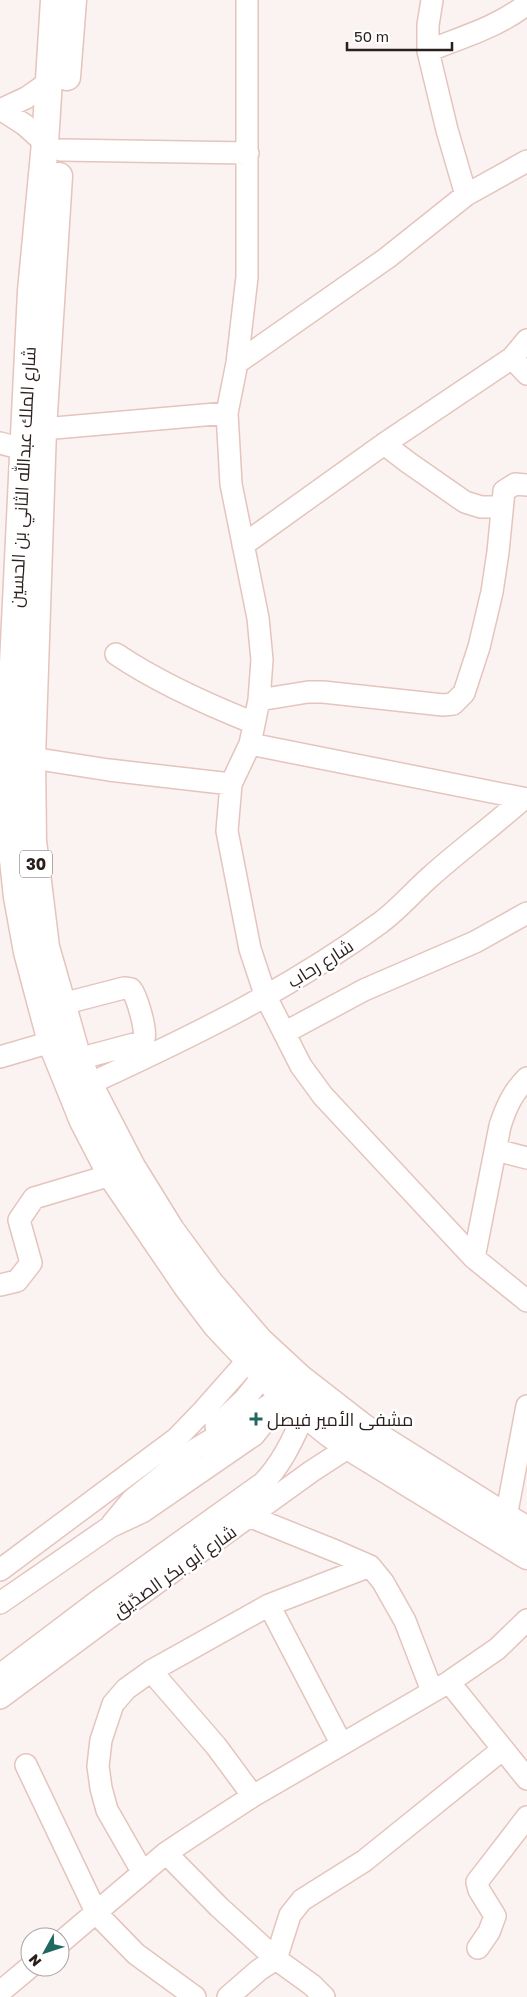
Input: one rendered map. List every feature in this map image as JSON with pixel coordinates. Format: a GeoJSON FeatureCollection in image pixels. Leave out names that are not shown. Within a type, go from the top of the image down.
{"type":"FeatureCollection","features":[{"type":"Feature","properties":{"kind":"main road","name":"شارع الملك عبدالله الثاني بن الحسين"},"geometry":{"type":"LineString","coordinates":[[53,146],[49,82],[54,0]]}},
{"type":"Feature","properties":{"kind":"main road","name":"شارع الملك عبدالله الثاني بن الحسين"},"geometry":{"type":"LineString","coordinates":[[73,0],[53,146],[41,291],[43,429],[24,670],[8,767],[10,832],[17,897],[27,952],[51,1042],[82,1121],[111,1175],[188,1288],[216,1325],[256,1367],[363,1427],[516,1524]]}},
{"type":"Feature","properties":{"kind":"main road","name":"شارع الملك عبدالله الثاني بن الحسين"},"geometry":{"type":"LineString","coordinates":[[41,291],[11,446],[24,670],[32,758],[34,841],[46,947],[78,1059],[132,1167],[177,1238],[210,1283],[260,1341],[292,1388],[304,1415],[349,1447],[527,1556]]}},
{"type":"Feature","properties":{"kind":"street"},"geometry":{"type":"LineString","coordinates":[[247,0],[247,277],[237,363],[227,413],[231,484],[258,618],[262,660],[260,700],[250,744],[232,784],[227,831],[250,949],[266,997],[301,1066],[323,1096],[474,1258],[526,1295]]}},
{"type":"Feature","properties":{"kind":"street"},"geometry":{"type":"LineString","coordinates":[[432,0],[428,25],[428,51],[447,130],[466,195]]}},
{"type":"Feature","properties":{"kind":"street"},"geometry":{"type":"LineString","coordinates":[[428,51],[503,21],[527,4]]}},
{"type":"Feature","properties":{"kind":"street"},"geometry":{"type":"LineString","coordinates":[[1,110],[26,98],[49,82]]}},
{"type":"Feature","properties":{"kind":"street"},"geometry":{"type":"LineString","coordinates":[[1,110],[53,146],[248,153]]}},
{"type":"Feature","properties":{"kind":"street"},"geometry":{"type":"LineString","coordinates":[[237,363],[388,258],[466,195],[527,161]]}},
{"type":"Feature","properties":{"kind":"street"},"geometry":{"type":"LineString","coordinates":[[243,545],[384,444],[512,358],[527,340]]}},
{"type":"Feature","properties":{"kind":"street"},"geometry":{"type":"LineString","coordinates":[[512,358],[527,374]]}},
{"type":"Feature","properties":{"kind":"street"},"geometry":{"type":"LineString","coordinates":[[43,429],[227,413]]}},
{"type":"Feature","properties":{"kind":"street"},"geometry":{"type":"LineString","coordinates":[[384,444],[465,502],[481,507],[501,507]]}},
{"type":"Feature","properties":{"kind":"street"},"geometry":{"type":"LineString","coordinates":[[260,700],[315,692],[444,706],[453,704],[460,698],[468,686],[479,647],[492,592],[504,491],[507,487],[515,484],[527,485]]}},
{"type":"Feature","properties":{"kind":"street"},"geometry":{"type":"LineString","coordinates":[[116,654],[144,673],[213,707],[254,723]]}},
{"type":"Feature","properties":{"kind":"street"},"geometry":{"type":"LineString","coordinates":[[250,744],[525,799]]}},
{"type":"Feature","properties":{"kind":"street"},"geometry":{"type":"LineString","coordinates":[[32,758],[109,770],[232,784]]}},
{"type":"Feature","properties":{"kind":"street","name":"شارع رحاب"},"geometry":{"type":"LineString","coordinates":[[89,1084],[198,1033],[266,997],[382,922],[431,876],[525,799]]}},
{"type":"Feature","properties":{"kind":"street"},"geometry":{"type":"LineString","coordinates":[[284,1033],[364,990],[475,942],[527,913]]}},
{"type":"Feature","properties":{"kind":"street"},"geometry":{"type":"LineString","coordinates":[[62,1004],[124,988],[131,989],[135,995],[145,1032],[144,1039],[138,1043],[78,1059]]}},
{"type":"Feature","properties":{"kind":"street"},"geometry":{"type":"LineString","coordinates":[[0,1057],[51,1042]]}},
{"type":"Feature","properties":{"kind":"street"},"geometry":{"type":"LineString","coordinates":[[474,1258],[500,1126],[507,1104],[516,1088],[527,1078]]}},
{"type":"Feature","properties":{"kind":"street"},"geometry":{"type":"LineString","coordinates":[[496,1150],[527,1158]]}},
{"type":"Feature","properties":{"kind":"street"},"geometry":{"type":"LineString","coordinates":[[0,1285],[17,1281],[31,1263],[19,1220],[34,1198],[111,1175]]}},
{"type":"Feature","properties":{"kind":"street"},"geometry":{"type":"LineString","coordinates":[[196,1449],[211,1430],[244,1400],[256,1367]]}},
{"type":"Feature","properties":{"kind":"street"},"geometry":{"type":"LineString","coordinates":[[0,1570],[176,1439],[204,1411],[256,1367]]}},
{"type":"Feature","properties":{"kind":"street"},"geometry":{"type":"LineString","coordinates":[[0,1603],[110,1527],[142,1512],[254,1435],[292,1388]]}},
{"type":"Feature","properties":{"kind":"street"},"geometry":{"type":"LineString","coordinates":[[110,1527],[132,1500],[196,1449],[292,1388]]}},
{"type":"Feature","properties":{"kind":"street"},"geometry":{"type":"LineString","coordinates":[[516,1524],[527,1406]]}},
{"type":"Feature","properties":{"kind":"street","name":"شارع أبو بكر الصدّيق"},"geometry":{"type":"LineString","coordinates":[[0,1675],[96,1603],[263,1483],[277,1467],[304,1415]]}},
{"type":"Feature","properties":{"kind":"street"},"geometry":{"type":"LineString","coordinates":[[254,1435],[279,1431],[289,1435],[292,1440]]}},
{"type":"Feature","properties":{"kind":"street","name":"شارع أبو بكر الصدّيق"},"geometry":{"type":"LineString","coordinates":[[0,1698],[104,1620],[349,1447]]}},
{"type":"Feature","properties":{"kind":"street"},"geometry":{"type":"LineString","coordinates":[[251,1517],[370,1566],[383,1582],[441,1687],[503,1749],[527,1778]]}},
{"type":"Feature","properties":{"kind":"street"},"geometry":{"type":"LineString","coordinates":[[143,1873],[107,1810],[101,1788],[98,1766],[101,1740],[113,1704],[126,1689],[151,1671],[269,1605],[370,1566]]}},
{"type":"Feature","properties":{"kind":"street"},"geometry":{"type":"LineString","coordinates":[[269,1605],[341,1743]]}},
{"type":"Feature","properties":{"kind":"street"},"geometry":{"type":"LineString","coordinates":[[70,1935],[166,1853],[253,1796],[341,1743],[441,1687],[522,1634]]}},
{"type":"Feature","properties":{"kind":"street"},"geometry":{"type":"LineString","coordinates":[[151,1671],[216,1746],[253,1796]]}},
{"type":"Feature","properties":{"kind":"street"},"geometry":{"type":"LineString","coordinates":[[228,1997],[259,1970],[276,1959],[290,1915],[302,1900],[364,1861],[503,1749]]}},
{"type":"Feature","properties":{"kind":"street"},"geometry":{"type":"LineString","coordinates":[[26,1765],[97,1914],[172,1991],[195,1997]]}},
{"type":"Feature","properties":{"kind":"street"},"geometry":{"type":"LineString","coordinates":[[478,1948],[489,1932],[495,1916],[476,1882],[527,1817]]}},
{"type":"Feature","properties":{"kind":"street"},"geometry":{"type":"LineString","coordinates":[[166,1853],[219,1907],[276,1959],[304,1979],[324,1997]]}},
{"type":"Feature","properties":{"kind":"street"},"geometry":{"type":"LineString","coordinates":[[0,1992],[20,1975]]}},
{"type":"Feature","properties":{"kind":"place","name":"مشفى الأمير فيصل"},"geometry":{"type":"Point","coordinates":[256,1419]}}]}
